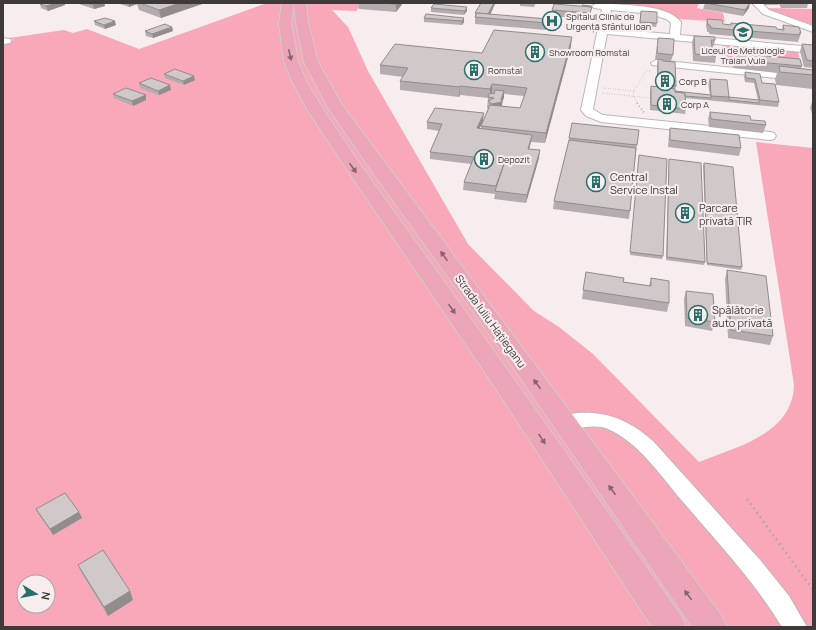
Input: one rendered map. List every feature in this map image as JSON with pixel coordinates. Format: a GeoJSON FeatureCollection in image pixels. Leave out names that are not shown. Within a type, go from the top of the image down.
{"type":"FeatureCollection","features":[{"type":"Feature","properties":{"kind":"main road","name":"Strada Iuliu Hațieganu"},"geometry":{"type":"LineString","coordinates":[[294,13],[311,62],[325,89],[372,159],[564,422],[711,627]]}},
{"type":"Feature","properties":{"kind":"main road","name":"Strada Iuliu Hațieganu"},"geometry":{"type":"LineString","coordinates":[[294,13],[291,61],[304,90],[331,135],[670,627]]}},
{"type":"Feature","properties":{"kind":"main road"},"geometry":{"type":"LineString","coordinates":[[395,226],[418,221]]}},
{"type":"Feature","properties":{"kind":"street"},"geometry":{"type":"LineString","coordinates":[[757,3],[766,12],[808,28],[813,35]]}},
{"type":"Feature","properties":{"kind":"street"},"geometry":{"type":"LineString","coordinates":[[608,5],[587,110],[590,114],[601,118],[770,136]]}},
{"type":"Feature","properties":{"kind":"street"},"geometry":{"type":"LineString","coordinates":[[597,6],[608,5],[669,16],[676,22],[684,66]]}},
{"type":"Feature","properties":{"kind":"street"},"geometry":{"type":"LineString","coordinates":[[639,6],[671,9]]}},
{"type":"Feature","properties":{"kind":"street"},"geometry":{"type":"LineString","coordinates":[[602,31],[813,50]]}},
{"type":"Feature","properties":{"kind":"street"},"geometry":{"type":"LineString","coordinates":[[657,67],[684,66],[813,78]]}},
{"type":"Feature","properties":{"kind":"street"},"geometry":{"type":"LineString","coordinates":[[564,422],[592,419],[604,420],[616,424],[641,442],[733,544],[772,591],[787,612],[795,627]]}},
{"type":"Feature","properties":{"kind":"path"},"geometry":{"type":"LineString","coordinates":[[355,6],[358,3]]}},
{"type":"Feature","properties":{"kind":"path"},"geometry":{"type":"LineString","coordinates":[[651,123],[633,96],[634,91],[646,71],[657,67]]}},
{"type":"Feature","properties":{"kind":"path"},"geometry":{"type":"LineString","coordinates":[[591,90],[634,91]]}},
{"type":"Feature","properties":{"kind":"path"},"geometry":{"type":"LineString","coordinates":[[591,90],[650,98]]}},
{"type":"Feature","properties":{"kind":"path"},"geometry":{"type":"LineString","coordinates":[[747,499],[813,590]]}},
{"type":"Feature","properties":{"kind":"shaded area"},"geometry":{"type":"Polygon","coordinates":[[[267,3],[363,3],[356,11],[332,10],[348,27],[368,71],[468,244],[534,311],[559,327],[593,354],[699,462],[729,451],[760,436],[773,427],[784,416],[791,402],[794,385],[756,142],[813,148],[813,627],[3,627],[3,44],[13,40],[9,38],[64,30],[73,33],[87,29],[139,49],[267,3]]]}},
{"type":"Feature","properties":{"kind":"shaded area"},"geometry":{"type":"Polygon","coordinates":[[[629,3],[699,3],[697,8],[723,13],[725,22],[679,19],[666,13],[628,7],[629,3]]]}},
{"type":"Feature","properties":{"kind":"shaded area"},"geometry":{"type":"Polygon","coordinates":[[[765,8],[813,9],[813,25],[768,11],[765,8]]]}},
{"type":"Feature","properties":{"kind":"shaded area"},"geometry":{"type":"Polygon","coordinates":[[[722,43],[797,49],[802,67],[724,60],[722,43]]]}},
{"type":"Feature","properties":{"kind":"building"},"geometry":{"type":"Polygon","coordinates":[[[57,3],[46,6],[40,4],[57,3]]]}},
{"type":"Feature","properties":{"kind":"building"},"geometry":{"type":"Polygon","coordinates":[[[87,3],[99,3],[93,5],[87,3]]]}},
{"type":"Feature","properties":{"kind":"building"},"geometry":{"type":"Polygon","coordinates":[[[140,3],[180,3],[159,10],[140,3]]]}},
{"type":"Feature","properties":{"kind":"building"},"geometry":{"type":"Polygon","coordinates":[[[481,3],[494,3],[488,14],[475,13],[481,3]]]}},
{"type":"Feature","properties":{"kind":"building"},"geometry":{"type":"Polygon","coordinates":[[[706,3],[750,3],[745,10],[706,3]]]}},
{"type":"Feature","properties":{"kind":"building"},"geometry":{"type":"Polygon","coordinates":[[[434,4],[467,7],[465,11],[431,8],[434,4]]]}},
{"type":"Feature","properties":{"kind":"building"},"geometry":{"type":"Polygon","coordinates":[[[554,4],[592,7],[590,13],[552,10],[554,4]]]}},
{"type":"Feature","properties":{"kind":"building"},"geometry":{"type":"Polygon","coordinates":[[[641,11],[657,12],[657,23],[640,22],[641,11]]]}},
{"type":"Feature","properties":{"kind":"building"},"geometry":{"type":"Polygon","coordinates":[[[477,13],[548,19],[547,23],[475,17],[477,13]]]}},
{"type":"Feature","properties":{"kind":"building"},"geometry":{"type":"Polygon","coordinates":[[[426,14],[464,18],[462,21],[424,18],[426,14]]]}},
{"type":"Feature","properties":{"kind":"building"},"geometry":{"type":"Polygon","coordinates":[[[105,18],[115,21],[104,25],[94,21],[105,18]]]}},
{"type":"Feature","properties":{"kind":"building"},"geometry":{"type":"Polygon","coordinates":[[[707,19],[722,20],[723,24],[731,25],[731,23],[776,27],[777,29],[784,30],[783,25],[799,27],[801,33],[799,33],[800,35],[711,28],[710,25],[708,25],[707,19]]]}},
{"type":"Feature","properties":{"kind":"building"},"geometry":{"type":"Polygon","coordinates":[[[165,24],[172,27],[152,34],[145,31],[165,24]]]}},
{"type":"Feature","properties":{"kind":"building"},"geometry":{"type":"Polygon","coordinates":[[[494,30],[572,37],[546,133],[481,126],[490,105],[520,108],[527,88],[492,84],[490,89],[400,81],[408,68],[380,65],[395,44],[482,53],[494,30]]]}},
{"type":"Feature","properties":{"kind":"building"},"geometry":{"type":"Polygon","coordinates":[[[694,36],[715,37],[715,40],[711,40],[713,53],[716,53],[716,56],[695,54],[694,36]]]}},
{"type":"Feature","properties":{"kind":"building"},"geometry":{"type":"Polygon","coordinates":[[[658,38],[674,39],[673,55],[657,53],[658,38]]]}},
{"type":"Feature","properties":{"kind":"building"},"geometry":{"type":"Polygon","coordinates":[[[802,44],[813,45],[813,61],[807,60],[802,44]]]}},
{"type":"Feature","properties":{"kind":"building"},"geometry":{"type":"Polygon","coordinates":[[[734,53],[800,59],[802,66],[735,60],[734,53]]]}},
{"type":"Feature","properties":{"kind":"building","name":"Corp B"},"geometry":{"type":"Polygon","coordinates":[[[658,59],[675,62],[676,86],[658,85],[658,59]]]}},
{"type":"Feature","properties":{"kind":"building"},"geometry":{"type":"Polygon","coordinates":[[[779,66],[813,70],[813,75],[780,72],[779,66]]]}},
{"type":"Feature","properties":{"kind":"building"},"geometry":{"type":"Polygon","coordinates":[[[175,69],[194,76],[183,81],[164,74],[175,69]]]}},
{"type":"Feature","properties":{"kind":"building"},"geometry":{"type":"Polygon","coordinates":[[[745,72],[760,74],[762,83],[775,84],[779,102],[760,100],[755,79],[746,78],[745,72]]]}},
{"type":"Feature","properties":{"kind":"building"},"geometry":{"type":"Polygon","coordinates":[[[151,78],[170,85],[158,91],[139,83],[151,78]]]}},
{"type":"Feature","properties":{"kind":"building"},"geometry":{"type":"Polygon","coordinates":[[[710,79],[727,80],[729,97],[711,96],[710,79]]]}},
{"type":"Feature","properties":{"kind":"building","name":"Corp A"},"geometry":{"type":"Polygon","coordinates":[[[651,86],[675,89],[675,92],[685,93],[686,109],[651,105],[651,86]]]}},
{"type":"Feature","properties":{"kind":"building"},"geometry":{"type":"Polygon","coordinates":[[[126,88],[146,95],[132,101],[113,94],[126,88]]]}},
{"type":"Feature","properties":{"kind":"building"},"geometry":{"type":"Polygon","coordinates":[[[495,90],[504,91],[501,99],[502,102],[492,104],[488,101],[494,98],[488,97],[490,93],[494,94],[495,90]]]}},
{"type":"Feature","properties":{"kind":"building"},"geometry":{"type":"Polygon","coordinates":[[[675,91],[711,95],[711,98],[685,96],[685,93],[675,91]]]}},
{"type":"Feature","properties":{"kind":"building"},"geometry":{"type":"Polygon","coordinates":[[[729,97],[759,100],[759,103],[729,100],[729,97]]]}},
{"type":"Feature","properties":{"kind":"building"},"geometry":{"type":"Polygon","coordinates":[[[435,108],[484,113],[477,128],[532,135],[528,149],[540,150],[527,195],[495,191],[505,161],[496,186],[464,182],[474,157],[430,152],[442,124],[427,122],[435,108]]]}},
{"type":"Feature","properties":{"kind":"building"},"geometry":{"type":"Polygon","coordinates":[[[710,112],[750,116],[751,120],[765,121],[766,125],[711,119],[710,112]]]}},
{"type":"Feature","properties":{"kind":"building"},"geometry":{"type":"Polygon","coordinates":[[[572,123],[639,130],[637,145],[569,138],[572,123]]]}},
{"type":"Feature","properties":{"kind":"building"},"geometry":{"type":"Polygon","coordinates":[[[670,128],[739,135],[741,148],[670,140],[670,128]]]}},
{"type":"Feature","properties":{"kind":"building","name":"Central Service Instal"},"geometry":{"type":"Polygon","coordinates":[[[569,140],[636,148],[630,211],[554,201],[569,140]]]}},
{"type":"Feature","properties":{"kind":"building"},"geometry":{"type":"Polygon","coordinates":[[[639,155],[667,159],[663,256],[630,252],[639,155]]]}},
{"type":"Feature","properties":{"kind":"building","name":"Parcare privată TIR"},"geometry":{"type":"Polygon","coordinates":[[[669,159],[701,163],[705,262],[667,257],[669,159]]]}},
{"type":"Feature","properties":{"kind":"building","name":"Parcare privată TIR"},"geometry":{"type":"Polygon","coordinates":[[[704,163],[733,167],[742,267],[707,263],[704,163]]]}},
{"type":"Feature","properties":{"kind":"building"},"geometry":{"type":"Polygon","coordinates":[[[727,270],[766,276],[773,336],[731,330],[727,270]]]}},
{"type":"Feature","properties":{"kind":"building"},"geometry":{"type":"Polygon","coordinates":[[[586,272],[624,278],[623,282],[651,286],[651,278],[669,281],[669,303],[583,290],[586,272]]]}},
{"type":"Feature","properties":{"kind":"building","name":"Spălătorie auto privată"},"geometry":{"type":"Polygon","coordinates":[[[686,291],[713,294],[715,322],[687,318],[686,291]]]}},
{"type":"Feature","properties":{"kind":"building"},"geometry":{"type":"Polygon","coordinates":[[[65,493],[79,512],[50,529],[36,509],[65,493]]]}},
{"type":"Feature","properties":{"kind":"building"},"geometry":{"type":"Polygon","coordinates":[[[103,550],[130,591],[104,607],[78,565],[103,550]]]}},
{"type":"Feature","properties":{"kind":"place","name":"Spitalul Clinic de Urgență Sfântul Ioan"},"geometry":{"type":"Point","coordinates":[552,21]}},
{"type":"Feature","properties":{"kind":"place","name":"Liceul de Metrologie Traian Vuia"},"geometry":{"type":"Point","coordinates":[743,32]}},
{"type":"Feature","properties":{"kind":"place","name":"Showroom Romstal"},"geometry":{"type":"Point","coordinates":[535,52]}},
{"type":"Feature","properties":{"kind":"place","name":"Romstal"},"geometry":{"type":"Point","coordinates":[474,70]}},
{"type":"Feature","properties":{"kind":"place","name":"Corp B"},"geometry":{"type":"Point","coordinates":[665,81]}},
{"type":"Feature","properties":{"kind":"place","name":"Corp A"},"geometry":{"type":"Point","coordinates":[667,104]}},
{"type":"Feature","properties":{"kind":"place","name":"Depozit"},"geometry":{"type":"Point","coordinates":[484,159]}},
{"type":"Feature","properties":{"kind":"place","name":"Central Service Instal"},"geometry":{"type":"Point","coordinates":[596,182]}},
{"type":"Feature","properties":{"kind":"place","name":"Parcare privată TIR"},"geometry":{"type":"Point","coordinates":[685,213]}},
{"type":"Feature","properties":{"kind":"place","name":"Spălătorie auto privată"},"geometry":{"type":"Point","coordinates":[698,315]}}]}
